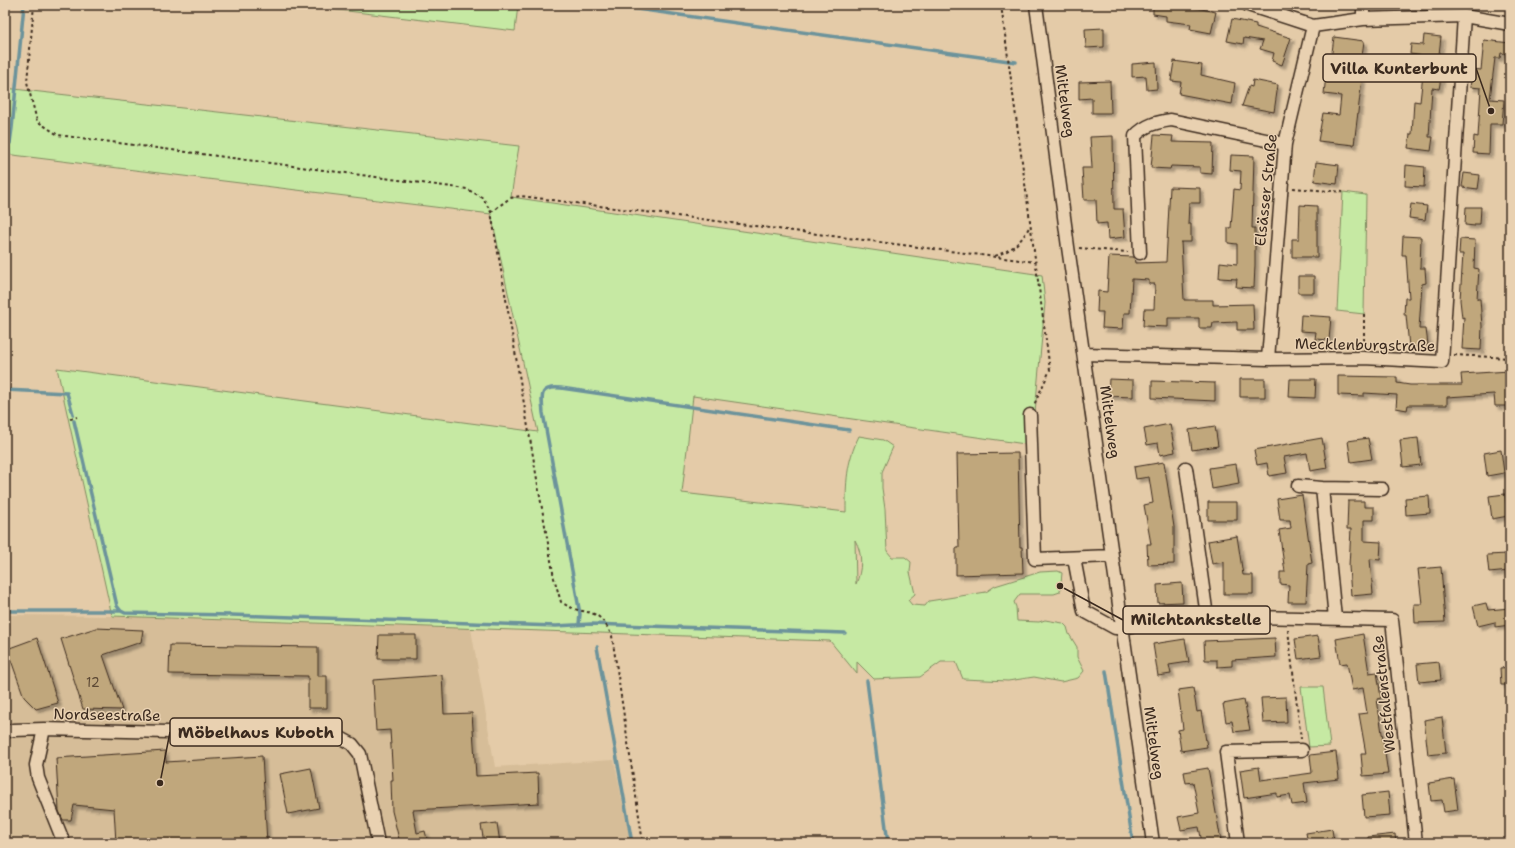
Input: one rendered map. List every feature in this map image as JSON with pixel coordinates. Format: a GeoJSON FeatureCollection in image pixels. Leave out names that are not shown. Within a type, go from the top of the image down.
{"type":"FeatureCollection","features":[{"type":"Feature","properties":{"kind":"street","name":"Mittelweg"},"geometry":{"type":"LineString","coordinates":[[1036,5],[1121,627],[1153,843]]}},
{"type":"Feature","properties":{"kind":"street"},"geometry":{"type":"LineString","coordinates":[[1248,5],[1313,26],[1363,19],[1464,16],[1510,24]]}},
{"type":"Feature","properties":{"kind":"street"},"geometry":{"type":"LineString","coordinates":[[1363,5],[1363,19]]}},
{"type":"Feature","properties":{"kind":"street","name":"Mecklenburgstraße"},"geometry":{"type":"LineString","coordinates":[[1084,354],[1268,359],[1363,358],[1442,362],[1464,16]]}},
{"type":"Feature","properties":{"kind":"street","name":"Elsässer Straße"},"geometry":{"type":"LineString","coordinates":[[1268,359],[1285,144],[1313,26]]}},
{"type":"Feature","properties":{"kind":"street"},"geometry":{"type":"LineString","coordinates":[[1140,253],[1135,136],[1141,130],[1155,122],[1171,120],[1285,144]]}},
{"type":"Feature","properties":{"kind":"street"},"geometry":{"type":"LineString","coordinates":[[1030,415],[1034,559],[1112,556]]}},
{"type":"Feature","properties":{"kind":"street"},"geometry":{"type":"LineString","coordinates":[[1186,468],[1207,616]]}},
{"type":"Feature","properties":{"kind":"street"},"geometry":{"type":"LineString","coordinates":[[1298,486],[1322,488],[1382,488]]}},
{"type":"Feature","properties":{"kind":"street"},"geometry":{"type":"LineString","coordinates":[[1322,488],[1335,618]]}},
{"type":"Feature","properties":{"kind":"street"},"geometry":{"type":"LineString","coordinates":[[1074,558],[1084,611],[1115,628],[1121,627]]}},
{"type":"Feature","properties":{"kind":"street","name":"Westfalenstraße"},"geometry":{"type":"LineString","coordinates":[[1121,627],[1207,616],[1392,620],[1416,843]]}},
{"type":"Feature","properties":{"kind":"street","name":"Nordseestraße"},"geometry":{"type":"LineString","coordinates":[[44,729],[36,765],[38,778],[64,843]]}},
{"type":"Feature","properties":{"kind":"street","name":"Nordseestraße"},"geometry":{"type":"LineString","coordinates":[[5,732],[14,730],[44,729],[337,736],[352,744],[360,754],[378,843]]}},
{"type":"Feature","properties":{"kind":"street"},"geometry":{"type":"LineString","coordinates":[[1238,843],[1226,752],[1302,750]]}},
{"type":"Feature","properties":{"kind":"path"},"geometry":{"type":"LineString","coordinates":[[34,5],[27,82],[37,121],[58,135],[467,189],[483,198],[491,212],[554,578],[561,602],[570,608],[596,614],[606,623],[612,636],[635,801],[643,843]]}},
{"type":"Feature","properties":{"kind":"path"},"geometry":{"type":"LineString","coordinates":[[1000,5],[1050,370],[1030,415]]}},
{"type":"Feature","properties":{"kind":"path"},"geometry":{"type":"LineString","coordinates":[[1281,187],[1343,192]]}},
{"type":"Feature","properties":{"kind":"path"},"geometry":{"type":"LineString","coordinates":[[491,212],[510,198],[521,196],[1035,262]]}},
{"type":"Feature","properties":{"kind":"path"},"geometry":{"type":"LineString","coordinates":[[994,256],[1010,250],[1022,240],[1030,225]]}},
{"type":"Feature","properties":{"kind":"path"},"geometry":{"type":"LineString","coordinates":[[1068,247],[1140,253]]}},
{"type":"Feature","properties":{"kind":"path"},"geometry":{"type":"LineString","coordinates":[[1363,358],[1364,314]]}},
{"type":"Feature","properties":{"kind":"path"},"geometry":{"type":"LineString","coordinates":[[1443,355],[1510,358]]}},
{"type":"Feature","properties":{"kind":"path"},"geometry":{"type":"LineString","coordinates":[[70,419],[77,417]]}},
{"type":"Feature","properties":{"kind":"path"},"geometry":{"type":"LineString","coordinates":[[1286,618],[1302,750]]}},
{"type":"Feature","properties":{"kind":"shaded area"},"geometry":{"type":"Polygon","coordinates":[[[5,615],[112,616],[471,629],[495,767],[614,760],[631,843],[5,843],[5,615]]]}},
{"type":"Feature","properties":{"kind":"green space"},"geometry":{"type":"Polygon","coordinates":[[[297,5],[518,5],[515,31],[297,5]]]}},
{"type":"Feature","properties":{"kind":"green space"},"geometry":{"type":"Polygon","coordinates":[[[5,88],[519,146],[511,197],[1042,275],[1045,303],[1032,445],[693,396],[682,493],[846,512],[846,492],[849,464],[859,436],[883,440],[893,447],[882,472],[887,551],[892,557],[905,557],[911,562],[910,572],[915,594],[908,600],[912,605],[925,606],[929,601],[986,592],[995,586],[1040,572],[1058,571],[1062,573],[1060,592],[1054,594],[1020,594],[1014,602],[1017,621],[1039,622],[1045,620],[1063,623],[1067,627],[1069,634],[1077,647],[1077,657],[1084,671],[1078,678],[1061,682],[1034,677],[1008,681],[963,679],[956,662],[941,662],[920,677],[874,679],[857,662],[857,674],[830,641],[112,616],[57,368],[538,432],[491,214],[5,154],[5,88]],[[855,540],[856,584],[860,573],[861,562],[858,545],[855,540]]]}},
{"type":"Feature","properties":{"kind":"green space"},"geometry":{"type":"Polygon","coordinates":[[[1343,192],[1366,195],[1364,314],[1337,311],[1343,192]]]}},
{"type":"Feature","properties":{"kind":"green space"},"geometry":{"type":"Polygon","coordinates":[[[1301,687],[1323,687],[1330,746],[1309,747],[1301,687]]]}},
{"type":"Feature","properties":{"kind":"building"},"geometry":{"type":"Polygon","coordinates":[[[1153,5],[1182,5],[1216,12],[1211,33],[1190,29],[1191,24],[1166,21],[1166,16],[1153,14],[1153,5]]]}},
{"type":"Feature","properties":{"kind":"building"},"geometry":{"type":"Polygon","coordinates":[[[1232,19],[1256,24],[1256,27],[1291,38],[1282,65],[1272,61],[1274,53],[1260,49],[1263,41],[1244,38],[1243,44],[1227,41],[1232,19]]]}},
{"type":"Feature","properties":{"kind":"building"},"geometry":{"type":"Polygon","coordinates":[[[1104,28],[1104,47],[1086,48],[1085,29],[1104,28]]]}},
{"type":"Feature","properties":{"kind":"building"},"geometry":{"type":"Polygon","coordinates":[[[1424,35],[1441,37],[1437,72],[1442,73],[1439,89],[1432,88],[1429,137],[1433,137],[1431,151],[1408,148],[1410,134],[1412,134],[1414,101],[1420,102],[1425,56],[1410,54],[1411,44],[1423,45],[1424,35]]]}},
{"type":"Feature","properties":{"kind":"building"},"geometry":{"type":"Polygon","coordinates":[[[1334,37],[1364,41],[1359,79],[1362,79],[1354,145],[1318,141],[1323,113],[1339,115],[1341,96],[1324,94],[1326,75],[1329,75],[1334,37]]]}},
{"type":"Feature","properties":{"kind":"building"},"geometry":{"type":"Polygon","coordinates":[[[1484,40],[1510,43],[1510,54],[1501,53],[1500,58],[1495,58],[1490,99],[1504,100],[1502,124],[1490,124],[1489,154],[1473,153],[1474,136],[1478,137],[1481,88],[1470,87],[1473,69],[1481,70],[1484,40]]]}},
{"type":"Feature","properties":{"kind":"building"},"geometry":{"type":"Polygon","coordinates":[[[1174,61],[1202,65],[1201,75],[1235,83],[1232,104],[1179,94],[1181,82],[1171,81],[1174,61]]]}},
{"type":"Feature","properties":{"kind":"building"},"geometry":{"type":"Polygon","coordinates":[[[1156,62],[1157,89],[1147,90],[1146,76],[1132,77],[1132,64],[1156,62]]]}},
{"type":"Feature","properties":{"kind":"building"},"geometry":{"type":"Polygon","coordinates":[[[1253,80],[1278,85],[1274,112],[1242,106],[1249,86],[1252,87],[1253,80]]]}},
{"type":"Feature","properties":{"kind":"building"},"geometry":{"type":"Polygon","coordinates":[[[1110,81],[1111,113],[1092,113],[1092,98],[1079,99],[1079,82],[1110,81]]]}},
{"type":"Feature","properties":{"kind":"building"},"geometry":{"type":"Polygon","coordinates":[[[1154,135],[1173,136],[1172,142],[1213,143],[1212,174],[1200,173],[1200,167],[1171,166],[1170,169],[1151,168],[1154,135]]]}},
{"type":"Feature","properties":{"kind":"building"},"geometry":{"type":"Polygon","coordinates":[[[1113,136],[1114,209],[1123,209],[1125,237],[1108,239],[1107,223],[1097,224],[1096,200],[1084,200],[1082,168],[1092,168],[1090,137],[1113,136]]]}},
{"type":"Feature","properties":{"kind":"building"},"geometry":{"type":"Polygon","coordinates":[[[1231,155],[1254,156],[1252,228],[1255,228],[1254,288],[1236,287],[1237,279],[1219,278],[1220,262],[1237,264],[1237,244],[1228,243],[1228,228],[1231,228],[1234,189],[1240,190],[1241,171],[1230,170],[1231,155]]]}},
{"type":"Feature","properties":{"kind":"building"},"geometry":{"type":"Polygon","coordinates":[[[1316,162],[1339,165],[1337,184],[1314,181],[1316,162]]]}},
{"type":"Feature","properties":{"kind":"building"},"geometry":{"type":"Polygon","coordinates":[[[1406,165],[1425,167],[1424,187],[1405,186],[1406,165]]]}},
{"type":"Feature","properties":{"kind":"building"},"geometry":{"type":"Polygon","coordinates":[[[1464,173],[1480,175],[1478,189],[1462,187],[1464,173]]]}},
{"type":"Feature","properties":{"kind":"building"},"geometry":{"type":"Polygon","coordinates":[[[1170,187],[1200,188],[1200,203],[1189,203],[1188,224],[1191,224],[1191,242],[1181,242],[1184,300],[1213,300],[1213,305],[1253,304],[1254,330],[1237,330],[1237,322],[1213,323],[1212,328],[1199,328],[1199,318],[1168,318],[1168,327],[1143,326],[1144,309],[1154,309],[1155,284],[1149,284],[1149,280],[1132,279],[1130,313],[1124,313],[1123,329],[1102,328],[1103,312],[1097,312],[1098,291],[1107,292],[1109,256],[1134,257],[1135,263],[1166,262],[1170,187]]]}},
{"type":"Feature","properties":{"kind":"building"},"geometry":{"type":"Polygon","coordinates":[[[1411,204],[1427,206],[1425,220],[1409,218],[1411,204]]]}},
{"type":"Feature","properties":{"kind":"building"},"geometry":{"type":"Polygon","coordinates":[[[1300,205],[1317,206],[1317,257],[1292,257],[1292,239],[1299,239],[1300,205]]]}},
{"type":"Feature","properties":{"kind":"building"},"geometry":{"type":"Polygon","coordinates":[[[1466,207],[1481,207],[1480,224],[1475,224],[1475,226],[1465,225],[1466,207]]]}},
{"type":"Feature","properties":{"kind":"building"},"geometry":{"type":"Polygon","coordinates":[[[1403,236],[1421,237],[1420,268],[1425,268],[1426,283],[1422,284],[1419,329],[1426,329],[1428,345],[1409,347],[1406,315],[1404,315],[1405,298],[1409,298],[1406,255],[1402,255],[1403,236]]]}},
{"type":"Feature","properties":{"kind":"building"},"geometry":{"type":"Polygon","coordinates":[[[1460,239],[1475,240],[1474,268],[1479,269],[1477,299],[1480,299],[1482,326],[1481,350],[1462,349],[1464,317],[1462,318],[1460,300],[1463,254],[1459,254],[1460,239]]]}},
{"type":"Feature","properties":{"kind":"building"},"geometry":{"type":"Polygon","coordinates":[[[1298,276],[1314,276],[1314,293],[1298,293],[1298,276]]]}},
{"type":"Feature","properties":{"kind":"building"},"geometry":{"type":"Polygon","coordinates":[[[1301,315],[1331,317],[1329,340],[1315,339],[1316,332],[1300,331],[1301,315]]]}},
{"type":"Feature","properties":{"kind":"building"},"geometry":{"type":"Polygon","coordinates":[[[1510,371],[1510,406],[1495,406],[1494,394],[1447,397],[1447,405],[1408,405],[1407,410],[1396,408],[1397,395],[1364,393],[1364,396],[1338,395],[1338,376],[1397,377],[1397,383],[1410,385],[1462,385],[1461,374],[1510,371]]]}},
{"type":"Feature","properties":{"kind":"building"},"geometry":{"type":"Polygon","coordinates":[[[1109,379],[1133,380],[1133,397],[1108,396],[1109,379]]]}},
{"type":"Feature","properties":{"kind":"building"},"geometry":{"type":"Polygon","coordinates":[[[1240,379],[1265,379],[1265,397],[1240,397],[1240,379]]]}},
{"type":"Feature","properties":{"kind":"building"},"geometry":{"type":"Polygon","coordinates":[[[1290,379],[1316,379],[1315,398],[1289,397],[1290,379]]]}},
{"type":"Feature","properties":{"kind":"building"},"geometry":{"type":"Polygon","coordinates":[[[1152,381],[1215,383],[1215,401],[1152,398],[1152,381]]]}},
{"type":"Feature","properties":{"kind":"building"},"geometry":{"type":"Polygon","coordinates":[[[1170,424],[1175,452],[1160,455],[1158,443],[1147,445],[1144,429],[1170,424]]]}},
{"type":"Feature","properties":{"kind":"building"},"geometry":{"type":"Polygon","coordinates":[[[1215,426],[1218,446],[1192,450],[1189,430],[1215,426]]]}},
{"type":"Feature","properties":{"kind":"building"},"geometry":{"type":"Polygon","coordinates":[[[1322,438],[1327,468],[1310,471],[1307,453],[1284,457],[1287,473],[1269,476],[1267,463],[1257,465],[1254,450],[1322,438]]]}},
{"type":"Feature","properties":{"kind":"building"},"geometry":{"type":"Polygon","coordinates":[[[1368,438],[1372,459],[1351,462],[1348,441],[1368,438]]]}},
{"type":"Feature","properties":{"kind":"building"},"geometry":{"type":"Polygon","coordinates":[[[1418,438],[1421,465],[1403,467],[1400,440],[1418,438]]]}},
{"type":"Feature","properties":{"kind":"building"},"geometry":{"type":"Polygon","coordinates":[[[1501,450],[1504,473],[1487,476],[1484,453],[1501,450]]]}},
{"type":"Feature","properties":{"kind":"building"},"geometry":{"type":"Polygon","coordinates":[[[1018,453],[1020,547],[1022,547],[1023,573],[956,575],[956,548],[959,548],[957,454],[1018,453]]]}},
{"type":"Feature","properties":{"kind":"building"},"geometry":{"type":"Polygon","coordinates":[[[1164,462],[1174,527],[1174,564],[1148,565],[1147,544],[1151,544],[1144,505],[1153,503],[1149,477],[1136,479],[1134,467],[1164,462]]]}},
{"type":"Feature","properties":{"kind":"building"},"geometry":{"type":"Polygon","coordinates":[[[1236,464],[1239,484],[1212,489],[1209,468],[1236,464]]]}},
{"type":"Feature","properties":{"kind":"building"},"geometry":{"type":"Polygon","coordinates":[[[1505,494],[1508,516],[1492,519],[1489,496],[1505,494]]]}},
{"type":"Feature","properties":{"kind":"building"},"geometry":{"type":"Polygon","coordinates":[[[1302,495],[1312,563],[1308,564],[1306,602],[1288,602],[1289,585],[1280,584],[1280,572],[1285,572],[1279,530],[1291,528],[1290,520],[1280,520],[1277,499],[1302,495]]]}},
{"type":"Feature","properties":{"kind":"building"},"geometry":{"type":"Polygon","coordinates":[[[1429,496],[1430,513],[1406,515],[1405,498],[1429,496]]]}},
{"type":"Feature","properties":{"kind":"building"},"geometry":{"type":"Polygon","coordinates":[[[1348,501],[1364,501],[1364,507],[1374,507],[1374,520],[1364,520],[1364,541],[1381,542],[1380,560],[1370,559],[1373,594],[1351,596],[1349,566],[1351,529],[1347,529],[1348,501]]]}},
{"type":"Feature","properties":{"kind":"building"},"geometry":{"type":"Polygon","coordinates":[[[1208,502],[1237,502],[1237,520],[1208,520],[1208,502]]]}},
{"type":"Feature","properties":{"kind":"building"},"geometry":{"type":"Polygon","coordinates":[[[1237,536],[1243,575],[1253,575],[1253,594],[1224,594],[1224,562],[1212,564],[1208,541],[1237,536]]]}},
{"type":"Feature","properties":{"kind":"building"},"geometry":{"type":"Polygon","coordinates":[[[1508,554],[1510,571],[1489,573],[1487,555],[1508,554]]]}},
{"type":"Feature","properties":{"kind":"building"},"geometry":{"type":"Polygon","coordinates":[[[1441,567],[1445,622],[1415,623],[1414,604],[1422,604],[1418,569],[1441,567]]]}},
{"type":"Feature","properties":{"kind":"building"},"geometry":{"type":"Polygon","coordinates":[[[1182,583],[1183,602],[1158,603],[1157,585],[1182,583]]]}},
{"type":"Feature","properties":{"kind":"building"},"geometry":{"type":"Polygon","coordinates":[[[1486,603],[1488,610],[1510,608],[1510,625],[1495,627],[1495,622],[1478,626],[1473,606],[1486,603]]]}},
{"type":"Feature","properties":{"kind":"building"},"geometry":{"type":"Polygon","coordinates":[[[96,628],[143,630],[141,642],[103,655],[122,710],[83,709],[61,639],[96,628]]]}},
{"type":"Feature","properties":{"kind":"building"},"geometry":{"type":"Polygon","coordinates":[[[1363,634],[1369,673],[1377,672],[1381,698],[1377,699],[1388,774],[1363,776],[1361,754],[1366,754],[1359,714],[1367,713],[1363,688],[1352,690],[1347,663],[1340,664],[1336,639],[1363,634]]]}},
{"type":"Feature","properties":{"kind":"building"},"geometry":{"type":"Polygon","coordinates":[[[379,635],[416,635],[416,659],[378,659],[379,635]]]}},
{"type":"Feature","properties":{"kind":"building"},"geometry":{"type":"Polygon","coordinates":[[[1318,636],[1321,656],[1298,659],[1295,639],[1318,636]]]}},
{"type":"Feature","properties":{"kind":"building"},"geometry":{"type":"Polygon","coordinates":[[[37,638],[58,703],[36,709],[24,697],[7,649],[37,638]]]}},
{"type":"Feature","properties":{"kind":"building"},"geometry":{"type":"Polygon","coordinates":[[[1275,638],[1276,657],[1232,660],[1232,666],[1217,667],[1217,660],[1205,660],[1204,641],[1275,638]]]}},
{"type":"Feature","properties":{"kind":"building"},"geometry":{"type":"Polygon","coordinates":[[[1185,639],[1189,662],[1169,665],[1171,674],[1158,676],[1153,644],[1185,639]]]}},
{"type":"Feature","properties":{"kind":"building"},"geometry":{"type":"Polygon","coordinates":[[[170,645],[318,647],[318,676],[327,676],[327,708],[308,708],[308,676],[169,674],[170,645]]]}},
{"type":"Feature","properties":{"kind":"building"},"geometry":{"type":"Polygon","coordinates":[[[1439,662],[1441,680],[1419,682],[1417,664],[1439,662]]]}},
{"type":"Feature","properties":{"kind":"building"},"geometry":{"type":"Polygon","coordinates":[[[1510,667],[1510,685],[1501,685],[1500,668],[1510,667]]]}},
{"type":"Feature","properties":{"kind":"building"},"geometry":{"type":"Polygon","coordinates":[[[442,675],[444,714],[472,713],[476,776],[538,773],[539,803],[413,810],[417,833],[425,831],[428,843],[400,843],[392,811],[391,780],[393,780],[390,730],[376,731],[373,680],[442,675]]]}},
{"type":"Feature","properties":{"kind":"building"},"geometry":{"type":"Polygon","coordinates":[[[1193,688],[1197,712],[1201,711],[1207,747],[1181,751],[1178,730],[1183,729],[1178,690],[1193,688]]]}},
{"type":"Feature","properties":{"kind":"building"},"geometry":{"type":"Polygon","coordinates":[[[1286,697],[1287,722],[1263,723],[1261,698],[1286,697]]]}},
{"type":"Feature","properties":{"kind":"building"},"geometry":{"type":"Polygon","coordinates":[[[1244,700],[1250,730],[1234,732],[1232,721],[1226,722],[1223,704],[1244,700]]]}},
{"type":"Feature","properties":{"kind":"building"},"geometry":{"type":"Polygon","coordinates":[[[1442,717],[1446,753],[1428,755],[1424,720],[1442,717]]]}},
{"type":"Feature","properties":{"kind":"building"},"geometry":{"type":"Polygon","coordinates":[[[165,751],[166,762],[262,756],[267,843],[116,843],[114,809],[74,805],[71,820],[63,820],[59,811],[56,758],[165,751]]]}},
{"type":"Feature","properties":{"kind":"building"},"geometry":{"type":"Polygon","coordinates":[[[1336,752],[1339,779],[1304,783],[1307,803],[1292,805],[1290,795],[1277,797],[1277,793],[1244,798],[1240,770],[1259,767],[1261,780],[1312,773],[1310,755],[1336,752]]]}},
{"type":"Feature","properties":{"kind":"building"},"geometry":{"type":"Polygon","coordinates":[[[311,768],[319,808],[288,814],[280,774],[311,768]]]}},
{"type":"Feature","properties":{"kind":"building"},"geometry":{"type":"Polygon","coordinates":[[[1208,768],[1221,841],[1202,843],[1199,827],[1181,830],[1178,817],[1199,813],[1193,782],[1186,783],[1184,772],[1208,768]]]}},
{"type":"Feature","properties":{"kind":"building"},"geometry":{"type":"Polygon","coordinates":[[[1454,779],[1458,810],[1444,812],[1442,800],[1431,801],[1429,783],[1454,779]]]}},
{"type":"Feature","properties":{"kind":"building"},"geometry":{"type":"Polygon","coordinates":[[[1388,792],[1390,815],[1364,817],[1362,795],[1388,792]]]}},
{"type":"Feature","properties":{"kind":"building"},"geometry":{"type":"Polygon","coordinates":[[[497,823],[500,843],[484,843],[481,825],[497,823]]]}},
{"type":"Feature","properties":{"kind":"building"},"geometry":{"type":"Polygon","coordinates":[[[1332,829],[1334,843],[1308,843],[1306,833],[1332,829]]]}},
{"type":"Feature","properties":{"kind":"building"},"geometry":{"type":"Polygon","coordinates":[[[1395,834],[1396,843],[1368,843],[1368,837],[1395,834]]]}},
{"type":"Feature","properties":{"kind":"waterway"},"geometry":{"type":"LineString","coordinates":[[5,143],[10,143],[24,5]]}},
{"type":"Feature","properties":{"kind":"waterway"},"geometry":{"type":"LineString","coordinates":[[608,5],[1016,62]]}},
{"type":"Feature","properties":{"kind":"waterway"},"geometry":{"type":"LineString","coordinates":[[579,624],[580,614],[543,413],[542,396],[546,390],[549,388],[561,388],[849,430]]}},
{"type":"Feature","properties":{"kind":"waterway"},"geometry":{"type":"LineString","coordinates":[[5,390],[67,393],[73,414]]}},
{"type":"Feature","properties":{"kind":"waterway"},"geometry":{"type":"LineString","coordinates":[[74,421],[117,606],[121,611]]}},
{"type":"Feature","properties":{"kind":"waterway"},"geometry":{"type":"LineString","coordinates":[[5,611],[121,611],[125,613],[556,626],[591,624],[845,633]]}},
{"type":"Feature","properties":{"kind":"waterway"},"geometry":{"type":"LineString","coordinates":[[597,647],[632,843]]}},
{"type":"Feature","properties":{"kind":"waterway"},"geometry":{"type":"LineString","coordinates":[[1106,671],[1133,843]]}},
{"type":"Feature","properties":{"kind":"waterway"},"geometry":{"type":"LineString","coordinates":[[867,681],[888,843]]}},
{"type":"Feature","properties":{"kind":"place","name":"Villa Kunterbunt"},"geometry":{"type":"Point","coordinates":[1491,111]}},
{"type":"Feature","properties":{"kind":"place","name":"Milchtankstelle"},"geometry":{"type":"Point","coordinates":[1060,586]}},
{"type":"Feature","properties":{"kind":"place","name":"Möbelhaus Kuboth"},"geometry":{"type":"Point","coordinates":[160,783]}}]}
